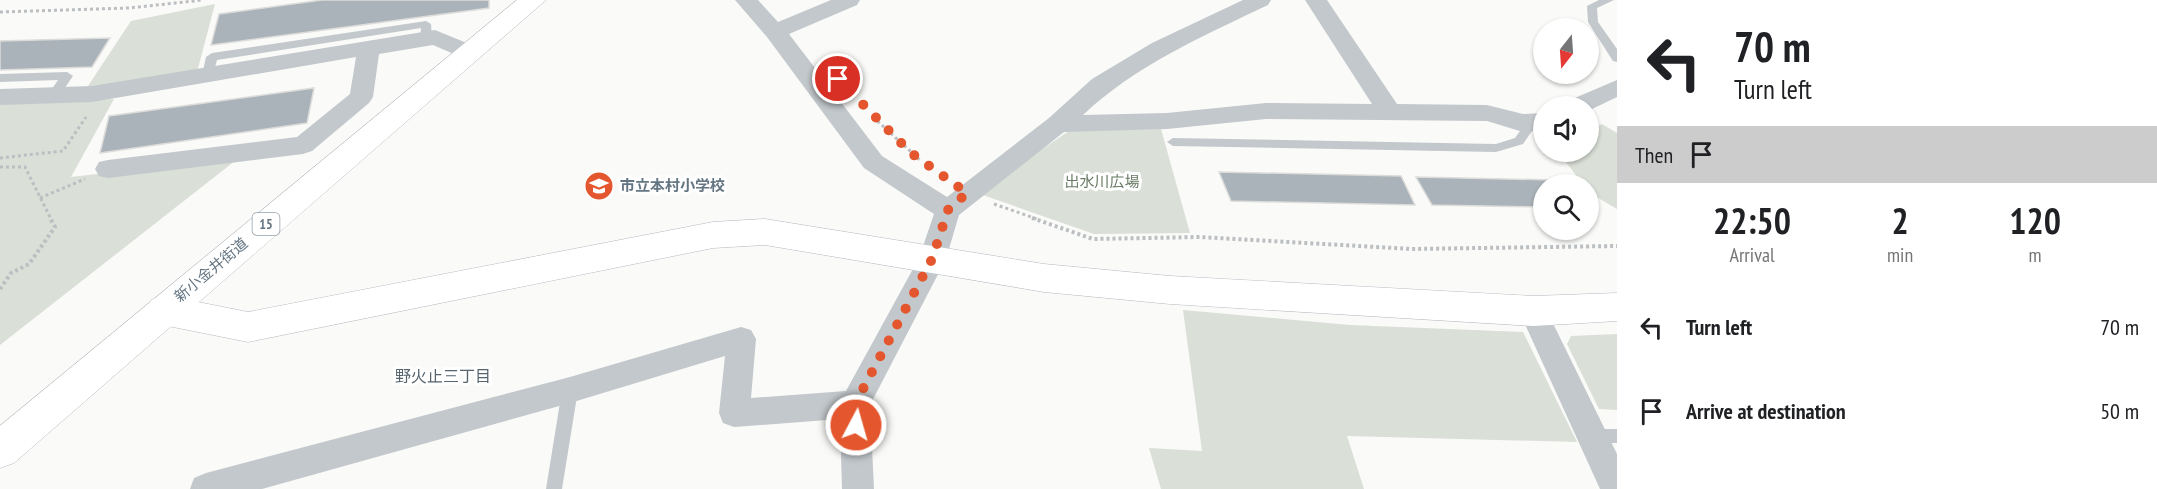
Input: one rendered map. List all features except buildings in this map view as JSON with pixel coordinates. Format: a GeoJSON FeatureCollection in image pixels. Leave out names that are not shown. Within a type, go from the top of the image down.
{"type":"FeatureCollection","features":[{"type":"Feature","properties":{"kind":"street","name":"新小金井街道"},"geometry":{"type":"LineString","coordinates":[[0,450],[163,310],[533,0]]}},
{"type":"Feature","properties":{"kind":"street"},"geometry":{"type":"LineString","coordinates":[[746,0],[775,32],[873,162],[957,202]]}},
{"type":"Feature","properties":{"kind":"street"},"geometry":{"type":"LineString","coordinates":[[775,32],[849,0]]}},
{"type":"Feature","properties":{"kind":"street"},"geometry":{"type":"LineString","coordinates":[[858,489],[855,404],[932,259],[957,202],[1058,124],[1100,85],[1160,48],[1260,0]]}},
{"type":"Feature","properties":{"kind":"street"},"geometry":{"type":"LineString","coordinates":[[1316,0],[1390,112]]}},
{"type":"Feature","properties":{"kind":"street"},"geometry":{"type":"LineString","coordinates":[[0,97],[104,92],[435,37],[471,52]]}},
{"type":"Feature","properties":{"kind":"street"},"geometry":{"type":"LineString","coordinates":[[108,169],[303,145],[361,97],[369,48]]}},
{"type":"Feature","properties":{"kind":"street"},"geometry":{"type":"LineString","coordinates":[[1599,96],[1617,88]]}},
{"type":"Feature","properties":{"kind":"street"},"geometry":{"type":"LineString","coordinates":[[1058,124],[1167,121],[1266,111],[1487,113],[1533,122]]}},
{"type":"Feature","properties":{"kind":"street"},"geometry":{"type":"LineString","coordinates":[[163,310],[248,327],[713,235],[765,232],[1044,278],[1170,290],[1533,311],[1617,307]]}},
{"type":"Feature","properties":{"kind":"street"},"geometry":{"type":"LineString","coordinates":[[1533,311],[1604,436],[1617,489]]}},
{"type":"Feature","properties":{"kind":"street"},"geometry":{"type":"LineString","coordinates":[[206,489],[269,481],[741,339],[734,413],[855,404]]}},
{"type":"Feature","properties":{"kind":"lane"},"geometry":{"type":"LineString","coordinates":[[1609,0],[1592,6],[1593,22],[1617,58]]}},
{"type":"Feature","properties":{"kind":"lane"},"geometry":{"type":"LineString","coordinates":[[208,75],[212,57],[426,24],[426,39]]}},
{"type":"Feature","properties":{"kind":"lane"},"geometry":{"type":"LineString","coordinates":[[0,78],[67,76],[54,95]]}},
{"type":"Feature","properties":{"kind":"lane"},"geometry":{"type":"LineString","coordinates":[[1173,142],[1496,148],[1518,141],[1533,123]]}},
{"type":"Feature","properties":{"kind":"lane"},"geometry":{"type":"LineString","coordinates":[[554,489],[570,390]]}},
{"type":"Feature","properties":{"kind":"path"},"geometry":{"type":"LineString","coordinates":[[0,12],[129,8],[203,0]]}},
{"type":"Feature","properties":{"kind":"path"},"geometry":{"type":"LineString","coordinates":[[0,158],[63,151],[104,92]]}},
{"type":"Feature","properties":{"kind":"path"},"geometry":{"type":"LineString","coordinates":[[868,112],[911,153],[930,166]]}},
{"type":"Feature","properties":{"kind":"path"},"geometry":{"type":"LineString","coordinates":[[0,167],[25,167],[55,227],[28,264],[11,273],[0,289]]}},
{"type":"Feature","properties":{"kind":"path"},"geometry":{"type":"LineString","coordinates":[[40,198],[72,184]]}},
{"type":"Feature","properties":{"kind":"path"},"geometry":{"type":"LineString","coordinates":[[957,202],[1093,239],[1200,237],[1412,249],[1617,246]]}},
{"type":"Feature","properties":{"kind":"green space"},"geometry":{"type":"Polygon","coordinates":[[[215,4],[197,72],[86,89],[131,21],[215,4]]]}},
{"type":"Feature","properties":{"kind":"green space"},"geometry":{"type":"Polygon","coordinates":[[[114,99],[71,177],[240,157],[0,345],[0,103],[114,99]]]}},
{"type":"Feature","properties":{"kind":"green space"},"geometry":{"type":"Polygon","coordinates":[[[1602,124],[1617,133],[1617,209],[1599,198],[1599,174],[1575,174],[1566,162],[1599,162],[1599,126],[1602,124]]]}},
{"type":"Feature","properties":{"kind":"green space","name":"出水川広場"},"geometry":{"type":"Polygon","coordinates":[[[1161,129],[1190,233],[1094,234],[977,193],[1069,131],[1161,129]]]}},
{"type":"Feature","properties":{"kind":"green space"},"geometry":{"type":"Polygon","coordinates":[[[1183,310],[1350,325],[1523,332],[1577,442],[1347,436],[1364,489],[1161,489],[1149,448],[1202,451],[1183,310]]]}},
{"type":"Feature","properties":{"kind":"green space"},"geometry":{"type":"Polygon","coordinates":[[[1617,334],[1617,410],[1599,409],[1567,344],[1571,336],[1617,334]]]}},
{"type":"Feature","properties":{"kind":"place","name":"市立本村小学校"},"geometry":{"type":"Point","coordinates":[599,186]}},
{"type":"Feature","properties":{"kind":"district","name":"野火止三丁目"},"geometry":{"type":"Point","coordinates":[443,376]}},
{"type":"Feature","properties":{"kind":"route"},"geometry":{"type":"LineString","coordinates":[[838,79],[868,112],[911,153],[967,193],[948,210],[932,259],[855,404],[856,425]]}}]}
